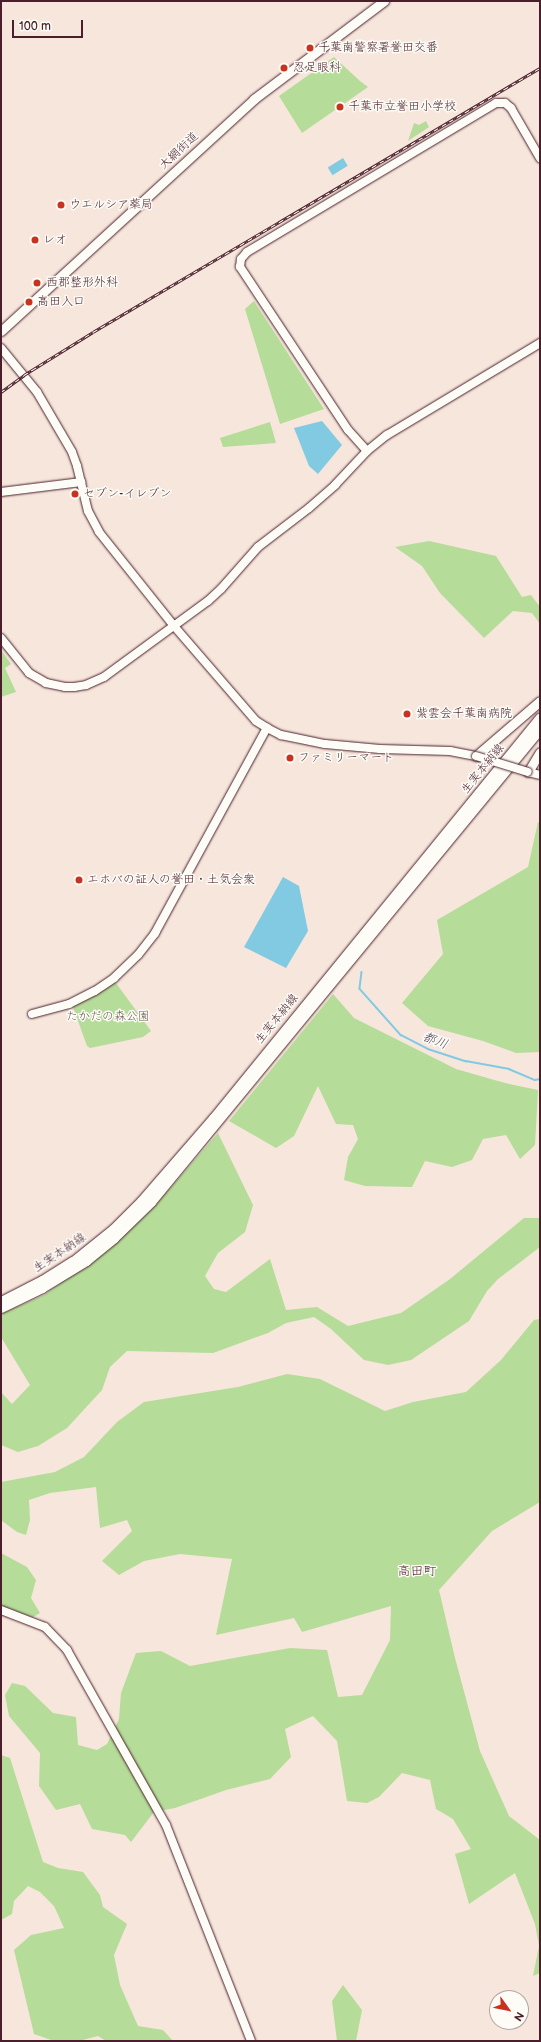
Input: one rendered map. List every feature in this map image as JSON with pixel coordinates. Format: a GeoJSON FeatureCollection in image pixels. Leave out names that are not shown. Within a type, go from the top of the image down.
{"type":"FeatureCollection","features":[{"type":"Feature","properties":{"kind":"main road","name":"大網街道"},"geometry":{"type":"LineString","coordinates":[[2,328],[254,100],[384,1]]}},
{"type":"Feature","properties":{"kind":"main road"},"geometry":{"type":"LineString","coordinates":[[476,756],[540,700]]}},
{"type":"Feature","properties":{"kind":"main road","name":"生実本納線"},"geometry":{"type":"LineString","coordinates":[[1,1301],[42,1280],[73,1261],[113,1229],[141,1201],[213,1118],[540,717]]}},
{"type":"Feature","properties":{"kind":"main road","name":"生実本納線"},"geometry":{"type":"LineString","coordinates":[[1,1308],[59,1278],[86,1261],[114,1238],[146,1207],[213,1128],[540,729]]}},
{"type":"Feature","properties":{"kind":"main road"},"geometry":{"type":"LineString","coordinates":[[528,772],[540,752]]}},
{"type":"Feature","properties":{"kind":"street"},"geometry":{"type":"LineString","coordinates":[[368,451],[348,430],[240,267],[241,259],[246,252],[496,103],[505,103],[511,108],[540,158]]}},
{"type":"Feature","properties":{"kind":"street"},"geometry":{"type":"LineString","coordinates":[[1,638],[20,664],[38,679],[55,685],[74,687],[86,685],[104,677],[174,626],[221,589],[258,547],[329,490],[368,451],[387,435],[540,343]]}},
{"type":"Feature","properties":{"kind":"street"},"geometry":{"type":"LineString","coordinates":[[1,348],[37,392],[72,452],[88,511],[99,532],[174,626],[250,715],[267,728],[288,736],[325,744],[380,749],[450,751],[476,756],[540,775]]}},
{"type":"Feature","properties":{"kind":"street"},"geometry":{"type":"LineString","coordinates":[[1,492],[81,482]]}},
{"type":"Feature","properties":{"kind":"street"},"geometry":{"type":"LineString","coordinates":[[32,1014],[69,1004],[95,991],[114,978],[138,955],[155,933],[267,728]]}},
{"type":"Feature","properties":{"kind":"street"},"geometry":{"type":"LineString","coordinates":[[1,1610],[45,1627],[67,1650],[166,1825],[250,2041]]}},
{"type":"Feature","properties":{"kind":"green space"},"geometry":{"type":"Polygon","coordinates":[[[334,57],[368,87],[302,133],[279,96],[334,57]]]}},
{"type":"Feature","properties":{"kind":"green space"},"geometry":{"type":"Polygon","coordinates":[[[426,121],[429,127],[408,141],[414,123],[419,125],[426,121]]]}},
{"type":"Feature","properties":{"kind":"green space"},"geometry":{"type":"Polygon","coordinates":[[[254,301],[324,409],[280,424],[245,309],[254,301]]]}},
{"type":"Feature","properties":{"kind":"green space"},"geometry":{"type":"Polygon","coordinates":[[[270,422],[276,443],[223,447],[220,438],[270,422]]]}},
{"type":"Feature","properties":{"kind":"green space"},"geometry":{"type":"Polygon","coordinates":[[[429,541],[496,556],[522,597],[531,595],[540,607],[540,624],[532,613],[513,611],[484,638],[440,593],[422,566],[395,547],[429,541]]]}},
{"type":"Feature","properties":{"kind":"green space"},"geometry":{"type":"Polygon","coordinates":[[[1,650],[11,664],[5,668],[16,692],[1,697],[1,650]]]}},
{"type":"Feature","properties":{"kind":"green space"},"geometry":{"type":"Polygon","coordinates":[[[538,822],[540,823],[540,1052],[516,1053],[483,1041],[428,1026],[402,1003],[443,954],[437,920],[528,867],[538,822]]]}},
{"type":"Feature","properties":{"kind":"green space","name":"たかだの森公園"},"geometry":{"type":"Polygon","coordinates":[[[113,982],[116,983],[151,1031],[143,1037],[90,1048],[87,1046],[73,1007],[74,1004],[113,982]]]}},
{"type":"Feature","properties":{"kind":"green space"},"geometry":{"type":"Polygon","coordinates":[[[333,994],[354,1018],[456,1069],[505,1083],[538,1090],[535,1145],[520,1159],[506,1135],[483,1139],[472,1160],[452,1167],[425,1161],[412,1187],[365,1186],[344,1180],[348,1157],[358,1139],[353,1125],[336,1124],[318,1086],[294,1136],[276,1148],[229,1121],[333,994]]]}},
{"type":"Feature","properties":{"kind":"green space"},"geometry":{"type":"Polygon","coordinates":[[[218,1133],[253,1205],[245,1232],[218,1253],[205,1276],[214,1289],[226,1292],[270,1259],[286,1310],[317,1307],[348,1326],[401,1313],[450,1279],[524,1218],[540,1218],[540,1247],[498,1279],[487,1291],[469,1321],[411,1360],[388,1365],[364,1360],[331,1329],[314,1317],[286,1323],[268,1333],[213,1353],[127,1351],[110,1367],[102,1390],[67,1428],[38,1446],[18,1452],[1,1445],[1,1392],[12,1404],[30,1385],[1,1337],[1,1314],[44,1295],[99,1255],[152,1209],[218,1133]]]}},
{"type":"Feature","properties":{"kind":"green space"},"geometry":{"type":"Polygon","coordinates":[[[540,1319],[540,1502],[492,1531],[439,1590],[455,1658],[480,1751],[509,1816],[540,1840],[540,1973],[533,1976],[539,1946],[535,1924],[515,1873],[469,1904],[455,1854],[471,1849],[453,1819],[436,1809],[430,1780],[402,1773],[379,1797],[367,1803],[347,1801],[337,1741],[313,1716],[285,1729],[291,1757],[270,1779],[226,1790],[175,1808],[154,1812],[131,1842],[125,1835],[92,1829],[80,1804],[56,1810],[39,1786],[40,1753],[9,1716],[5,1695],[12,1683],[25,1686],[53,1713],[76,1717],[78,1745],[97,1750],[107,1744],[119,1719],[121,1693],[136,1653],[161,1651],[190,1666],[290,1648],[327,1650],[338,1697],[362,1695],[390,1640],[391,1606],[302,1632],[294,1618],[216,1635],[232,1559],[180,1554],[144,1561],[119,1575],[102,1561],[132,1531],[127,1520],[100,1528],[96,1487],[50,1493],[29,1500],[30,1520],[26,1535],[17,1532],[1,1520],[1,1482],[55,1472],[84,1457],[117,1422],[144,1402],[238,1387],[287,1374],[320,1379],[385,1411],[413,1402],[466,1392],[501,1360],[534,1320],[540,1319]]]}},
{"type":"Feature","properties":{"kind":"green space"},"geometry":{"type":"Polygon","coordinates":[[[1,1553],[27,1567],[36,1580],[31,1598],[40,1613],[28,1620],[1,1605],[1,1553]]]}},
{"type":"Feature","properties":{"kind":"green space"},"geometry":{"type":"Polygon","coordinates":[[[1,1755],[10,1758],[43,1862],[58,1868],[83,1872],[100,1895],[103,1907],[127,1924],[114,1955],[120,1985],[138,2026],[163,2030],[173,2041],[106,2041],[98,2036],[79,2041],[54,2041],[34,2034],[14,1950],[31,1935],[64,1928],[54,1906],[40,1892],[28,1886],[14,1901],[12,1914],[1,1920],[1,1755]]]}},
{"type":"Feature","properties":{"kind":"green space"},"geometry":{"type":"Polygon","coordinates":[[[343,1985],[362,2010],[356,2041],[337,2041],[332,2001],[343,1985]]]}},
{"type":"Feature","properties":{"kind":"water"},"geometry":{"type":"Polygon","coordinates":[[[343,158],[348,166],[333,175],[328,168],[343,158]]]}},
{"type":"Feature","properties":{"kind":"water"},"geometry":{"type":"Polygon","coordinates":[[[322,421],[342,445],[318,474],[309,466],[294,428],[322,421]]]}},
{"type":"Feature","properties":{"kind":"water"},"geometry":{"type":"Polygon","coordinates":[[[283,877],[299,886],[308,931],[286,968],[244,947],[283,877]]]}},
{"type":"Feature","properties":{"kind":"waterway","name":"都川"},"geometry":{"type":"LineString","coordinates":[[362,972],[360,989],[401,1035],[428,1049],[466,1061],[509,1069],[535,1080],[540,1079]]}},
{"type":"Feature","properties":{"kind":"railway"},"geometry":{"type":"LineString","coordinates":[[1,392],[24,375],[93,332],[540,68]]}},
{"type":"Feature","properties":{"kind":"place","name":"千葉南警察署誉田交番"},"geometry":{"type":"Point","coordinates":[310,48]}},
{"type":"Feature","properties":{"kind":"place","name":"忍足眼科"},"geometry":{"type":"Point","coordinates":[284,68]}},
{"type":"Feature","properties":{"kind":"place","name":"千葉市立誉田小学校"},"geometry":{"type":"Point","coordinates":[340,107]}},
{"type":"Feature","properties":{"kind":"place","name":"ウエルシア薬局"},"geometry":{"type":"Point","coordinates":[61,205]}},
{"type":"Feature","properties":{"kind":"place","name":"レオ"},"geometry":{"type":"Point","coordinates":[35,240]}},
{"type":"Feature","properties":{"kind":"place","name":"西郡整形外科"},"geometry":{"type":"Point","coordinates":[37,283]}},
{"type":"Feature","properties":{"kind":"place","name":"高田入口"},"geometry":{"type":"Point","coordinates":[29,302]}},
{"type":"Feature","properties":{"kind":"place","name":"セブン-イレブン"},"geometry":{"type":"Point","coordinates":[75,494]}},
{"type":"Feature","properties":{"kind":"place","name":"紫雲会千葉南病院"},"geometry":{"type":"Point","coordinates":[407,714]}},
{"type":"Feature","properties":{"kind":"place","name":"ファミリーマート"},"geometry":{"type":"Point","coordinates":[290,758]}},
{"type":"Feature","properties":{"kind":"place","name":"エホバの証人の誉田・土気会衆"},"geometry":{"type":"Point","coordinates":[79,880]}},
{"type":"Feature","properties":{"kind":"district","name":"高田町"},"geometry":{"type":"Point","coordinates":[417,1571]}}]}
